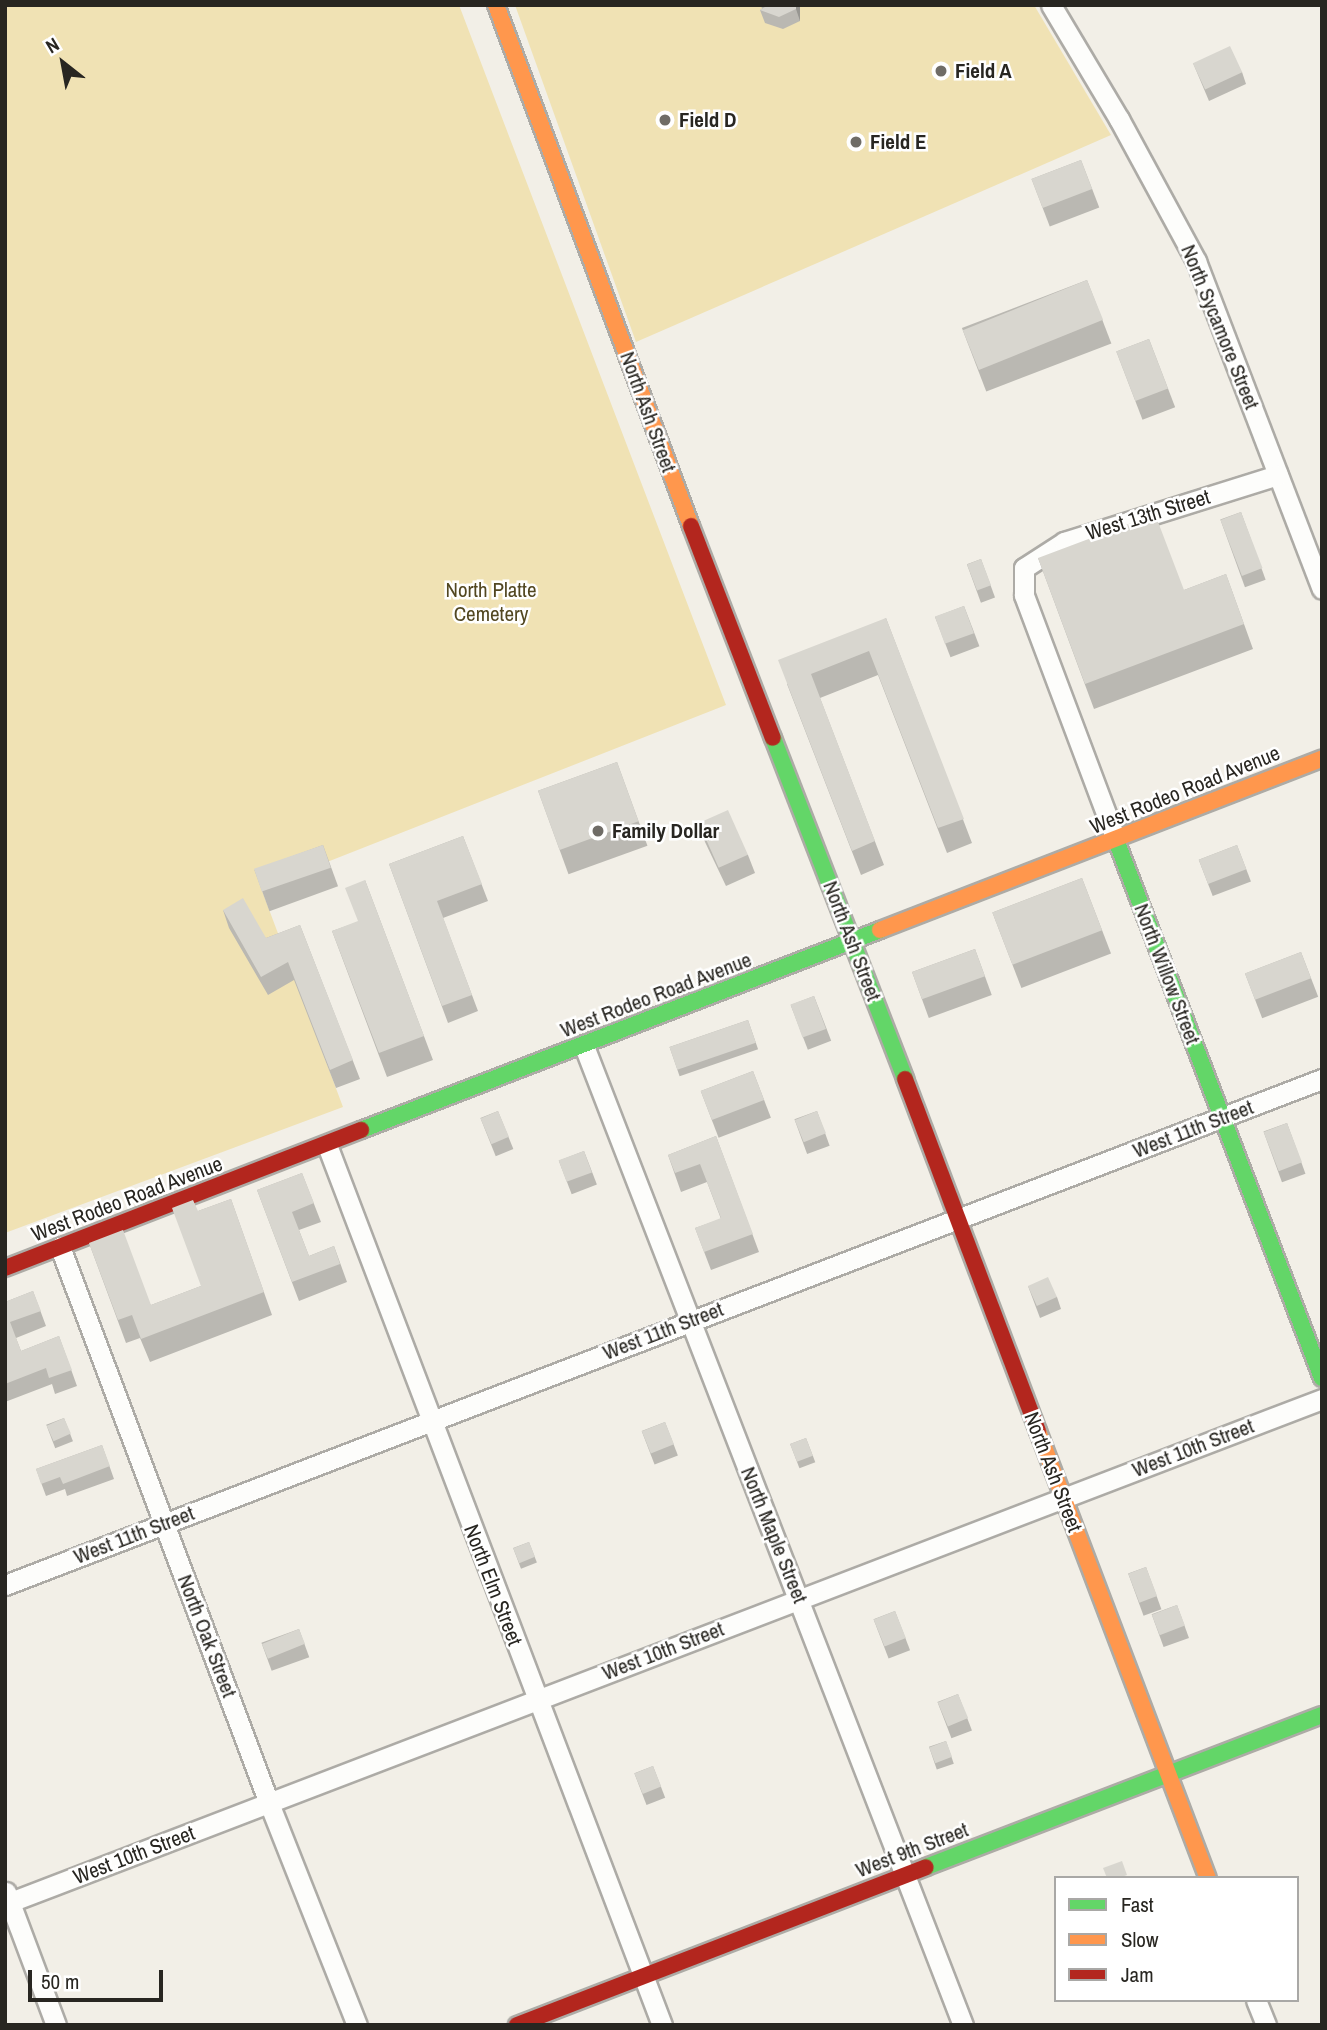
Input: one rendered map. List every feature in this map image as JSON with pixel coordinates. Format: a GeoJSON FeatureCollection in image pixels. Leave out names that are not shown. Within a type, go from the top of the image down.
{"type":"FeatureCollection","features":[{"type":"Feature","properties":{"kind":"street","name":"North Ash Street"},"geometry":{"type":"LineString","coordinates":[[496,5],[648,415],[853,942],[1207,1876]]}},
{"type":"Feature","properties":{"kind":"street","name":"North Sycamore Street"},"geometry":{"type":"LineString","coordinates":[[1051,5],[1119,120],[1196,261],[1322,589]]}},
{"type":"Feature","properties":{"kind":"street","name":"West 13th Street"},"geometry":{"type":"LineString","coordinates":[[1024,568],[1064,542],[1278,475]]}},
{"type":"Feature","properties":{"kind":"street","name":"North Willow Street"},"geometry":{"type":"LineString","coordinates":[[1024,568],[1024,595],[1322,1378]]}},
{"type":"Feature","properties":{"kind":"street","name":"West Rodeo Road Avenue"},"geometry":{"type":"LineString","coordinates":[[5,1268],[1322,759]]}},
{"type":"Feature","properties":{"kind":"street","name":"North Maple Street"},"geometry":{"type":"LineString","coordinates":[[584,1046],[963,2025]]}},
{"type":"Feature","properties":{"kind":"street","name":"West 11th Street"},"geometry":{"type":"LineString","coordinates":[[5,1585],[1322,1079]]}},
{"type":"Feature","properties":{"kind":"street","name":"North Elm Street"},"geometry":{"type":"LineString","coordinates":[[327,1145],[662,2025]]}},
{"type":"Feature","properties":{"kind":"street","name":"North Oak Street"},"geometry":{"type":"LineString","coordinates":[[60,1247],[269,1803],[357,2025]]}},
{"type":"Feature","properties":{"kind":"street","name":"West 10th Street"},"geometry":{"type":"LineString","coordinates":[[7,1899],[269,1803],[1322,1399]]}},
{"type":"Feature","properties":{"kind":"street","name":"West 9th Street"},"geometry":{"type":"LineString","coordinates":[[517,2025],[1322,1715]]}},
{"type":"Feature","properties":{"kind":"street"},"geometry":{"type":"LineString","coordinates":[[7,1899],[56,2025]]}},
{"type":"Feature","properties":{"kind":"street"},"geometry":{"type":"LineString","coordinates":[[1257,2002],[1266,2025]]}},
{"type":"Feature","properties":{"kind":"green space","name":"North Platte Cemetery"},"geometry":{"type":"Polygon","coordinates":[[[5,5],[459,5],[726,705],[261,888],[343,1107],[5,1233],[5,5]]]}},
{"type":"Feature","properties":{"kind":"green space"},"geometry":{"type":"Polygon","coordinates":[[[515,5],[1034,5],[1111,135],[636,342],[515,5]]]}},
{"type":"Feature","properties":{"kind":"building"},"geometry":{"type":"Polygon","coordinates":[[[763,5],[796,5],[796,9],[779,17],[760,10],[765,7],[763,5]]]}},
{"type":"Feature","properties":{"kind":"building"},"geometry":{"type":"Polygon","coordinates":[[[1230,46],[1242,72],[1205,90],[1193,63],[1230,46]]]}},
{"type":"Feature","properties":{"kind":"building"},"geometry":{"type":"Polygon","coordinates":[[[1081,160],[1092,189],[1043,208],[1032,179],[1081,160]]]}},
{"type":"Feature","properties":{"kind":"building"},"geometry":{"type":"Polygon","coordinates":[[[1087,280],[1103,320],[979,370],[963,330],[1087,280]]]}},
{"type":"Feature","properties":{"kind":"building"},"geometry":{"type":"Polygon","coordinates":[[[1149,339],[1168,388],[1135,401],[1116,352],[1149,339]]]}},
{"type":"Feature","properties":{"kind":"building"},"geometry":{"type":"Polygon","coordinates":[[[1241,512],[1263,568],[1242,576],[1220,520],[1241,512]]]}},
{"type":"Feature","properties":{"kind":"building"},"geometry":{"type":"Polygon","coordinates":[[[1155,514],[1184,590],[1226,574],[1244,624],[1085,684],[1038,558],[1155,514]]]}},
{"type":"Feature","properties":{"kind":"building"},"geometry":{"type":"Polygon","coordinates":[[[981,559],[991,585],[977,591],[967,564],[981,559]]]}},
{"type":"Feature","properties":{"kind":"building"},"geometry":{"type":"Polygon","coordinates":[[[964,606],[974,633],[945,644],[935,617],[964,606]]]}},
{"type":"Feature","properties":{"kind":"building"},"geometry":{"type":"Polygon","coordinates":[[[886,618],[964,819],[938,828],[869,651],[811,674],[875,841],[852,851],[778,660],[886,618]]]}},
{"type":"Feature","properties":{"kind":"building"},"geometry":{"type":"Polygon","coordinates":[[[617,762],[639,821],[560,850],[538,791],[617,762]]]}},
{"type":"Feature","properties":{"kind":"building"},"geometry":{"type":"Polygon","coordinates":[[[728,810],[748,855],[719,868],[699,823],[728,810]]]}},
{"type":"Feature","properties":{"kind":"building"},"geometry":{"type":"Polygon","coordinates":[[[463,836],[482,884],[437,901],[472,995],[442,1006],[389,864],[463,836]]]}},
{"type":"Feature","properties":{"kind":"building"},"geometry":{"type":"Polygon","coordinates":[[[323,845],[331,868],[262,891],[254,869],[323,845]]]}},
{"type":"Feature","properties":{"kind":"building"},"geometry":{"type":"Polygon","coordinates":[[[1237,845],[1246,869],[1208,884],[1199,860],[1237,845]]]}},
{"type":"Feature","properties":{"kind":"building"},"geometry":{"type":"Polygon","coordinates":[[[1082,878],[1102,930],[1012,965],[992,912],[1082,878]]]}},
{"type":"Feature","properties":{"kind":"building"},"geometry":{"type":"Polygon","coordinates":[[[365,880],[424,1036],[379,1053],[332,931],[358,921],[345,888],[365,880]]]}},
{"type":"Feature","properties":{"kind":"building"},"geometry":{"type":"Polygon","coordinates":[[[243,898],[266,938],[300,925],[353,1060],[330,1070],[288,962],[261,977],[223,910],[243,898]]]}},
{"type":"Feature","properties":{"kind":"building"},"geometry":{"type":"Polygon","coordinates":[[[975,949],[985,976],[922,999],[912,972],[975,949]]]}},
{"type":"Feature","properties":{"kind":"building"},"geometry":{"type":"Polygon","coordinates":[[[1301,952],[1311,978],[1255,1000],[1245,974],[1301,952]]]}},
{"type":"Feature","properties":{"kind":"building"},"geometry":{"type":"Polygon","coordinates":[[[814,996],[826,1029],[802,1037],[791,1005],[814,996]]]}},
{"type":"Feature","properties":{"kind":"building"},"geometry":{"type":"Polygon","coordinates":[[[748,1020],[756,1043],[677,1070],[670,1047],[748,1020]]]}},
{"type":"Feature","properties":{"kind":"building"},"geometry":{"type":"Polygon","coordinates":[[[753,1071],[764,1100],[712,1120],[701,1091],[753,1071]]]}},
{"type":"Feature","properties":{"kind":"building"},"geometry":{"type":"Polygon","coordinates":[[[498,1111],[509,1137],[491,1144],[481,1118],[498,1111]]]}},
{"type":"Feature","properties":{"kind":"building"},"geometry":{"type":"Polygon","coordinates":[[[817,1111],[826,1133],[804,1142],[795,1120],[817,1111]]]}},
{"type":"Feature","properties":{"kind":"building"},"geometry":{"type":"Polygon","coordinates":[[[1287,1123],[1302,1162],[1279,1171],[1264,1132],[1287,1123]]]}},
{"type":"Feature","properties":{"kind":"building"},"geometry":{"type":"Polygon","coordinates":[[[716,1136],[753,1234],[704,1252],[695,1228],[721,1218],[700,1164],[675,1173],[668,1155],[716,1136]]]}},
{"type":"Feature","properties":{"kind":"building"},"geometry":{"type":"Polygon","coordinates":[[[584,1151],[592,1173],[566,1182],[559,1160],[584,1151]]]}},
{"type":"Feature","properties":{"kind":"building"},"geometry":{"type":"Polygon","coordinates":[[[302,1173],[314,1203],[292,1212],[309,1256],[334,1246],[340,1264],[292,1282],[257,1190],[302,1173]]]}},
{"type":"Feature","properties":{"kind":"building"},"geometry":{"type":"Polygon","coordinates":[[[231,1199],[264,1292],[141,1339],[132,1315],[118,1320],[89,1243],[123,1230],[151,1305],[201,1286],[172,1208],[193,1200],[198,1211],[231,1199]]]}},
{"type":"Feature","properties":{"kind":"building"},"geometry":{"type":"Polygon","coordinates":[[[1048,1277],[1057,1297],[1037,1306],[1028,1286],[1048,1277]]]}},
{"type":"Feature","properties":{"kind":"building"},"geometry":{"type":"Polygon","coordinates":[[[33,1291],[41,1311],[10,1322],[21,1351],[59,1336],[72,1370],[49,1378],[46,1368],[5,1384],[5,1302],[33,1291]]]}},
{"type":"Feature","properties":{"kind":"building"},"geometry":{"type":"Polygon","coordinates":[[[64,1418],[71,1434],[54,1441],[47,1426],[64,1418]]]}},
{"type":"Feature","properties":{"kind":"building"},"geometry":{"type":"Polygon","coordinates":[[[665,1422],[674,1444],[651,1454],[642,1431],[665,1422]]]}},
{"type":"Feature","properties":{"kind":"building"},"geometry":{"type":"Polygon","coordinates":[[[806,1438],[813,1456],[797,1462],[790,1444],[806,1438]]]}},
{"type":"Feature","properties":{"kind":"building"},"geometry":{"type":"Polygon","coordinates":[[[102,1445],[110,1466],[63,1484],[60,1477],[41,1484],[36,1469],[102,1445]]]}},
{"type":"Feature","properties":{"kind":"building"},"geometry":{"type":"Polygon","coordinates":[[[529,1542],[535,1557],[519,1563],[513,1548],[529,1542]]]}},
{"type":"Feature","properties":{"kind":"building"},"geometry":{"type":"Polygon","coordinates":[[[1146,1567],[1157,1596],[1139,1603],[1128,1574],[1146,1567]]]}},
{"type":"Feature","properties":{"kind":"building"},"geometry":{"type":"Polygon","coordinates":[[[1177,1605],[1185,1626],[1160,1635],[1152,1615],[1177,1605]]]}},
{"type":"Feature","properties":{"kind":"building"},"geometry":{"type":"Polygon","coordinates":[[[895,1611],[906,1638],[885,1647],[874,1620],[895,1611]]]}},
{"type":"Feature","properties":{"kind":"building"},"geometry":{"type":"Polygon","coordinates":[[[299,1629],[305,1644],[268,1659],[262,1644],[299,1629]]]}},
{"type":"Feature","properties":{"kind":"building"},"geometry":{"type":"Polygon","coordinates":[[[958,1694],[968,1718],[948,1727],[938,1703],[958,1694]]]}},
{"type":"Feature","properties":{"kind":"building"},"geometry":{"type":"Polygon","coordinates":[[[946,1741],[952,1757],[935,1763],[929,1747],[946,1741]]]}},
{"type":"Feature","properties":{"kind":"building"},"geometry":{"type":"Polygon","coordinates":[[[653,1766],[661,1786],[643,1794],[634,1773],[653,1766]]]}},
{"type":"Feature","properties":{"kind":"building"},"geometry":{"type":"Polygon","coordinates":[[[1122,1861],[1127,1875],[1106,1876],[1103,1868],[1122,1861]]]}},
{"type":"Feature","properties":{"kind":"traffic: fast"},"geometry":{"type":"LineString","coordinates":[[773,738],[905,1079]]}},
{"type":"Feature","properties":{"kind":"traffic: fast"},"geometry":{"type":"LineString","coordinates":[[1116,840],[1322,1378]]}},
{"type":"Feature","properties":{"kind":"traffic: fast"},"geometry":{"type":"LineString","coordinates":[[361,1130],[880,930]]}},
{"type":"Feature","properties":{"kind":"traffic: fast"},"geometry":{"type":"LineString","coordinates":[[926,1867],[1322,1715]]}},
{"type":"Feature","properties":{"kind":"traffic: slow"},"geometry":{"type":"LineString","coordinates":[[496,5],[691,526]]}},
{"type":"Feature","properties":{"kind":"traffic: slow"},"geometry":{"type":"LineString","coordinates":[[880,930],[1322,759]]}},
{"type":"Feature","properties":{"kind":"traffic: slow"},"geometry":{"type":"LineString","coordinates":[[1038,1431],[1207,1876]]}},
{"type":"Feature","properties":{"kind":"traffic: jam"},"geometry":{"type":"LineString","coordinates":[[691,526],[773,738]]}},
{"type":"Feature","properties":{"kind":"traffic: jam"},"geometry":{"type":"LineString","coordinates":[[905,1079],[1038,1431]]}},
{"type":"Feature","properties":{"kind":"traffic: jam"},"geometry":{"type":"LineString","coordinates":[[5,1268],[361,1130]]}},
{"type":"Feature","properties":{"kind":"traffic: jam"},"geometry":{"type":"LineString","coordinates":[[517,2025],[926,1867]]}},
{"type":"Feature","properties":{"kind":"place","name":"Field A"},"geometry":{"type":"Point","coordinates":[941,71]}},
{"type":"Feature","properties":{"kind":"place","name":"Field D"},"geometry":{"type":"Point","coordinates":[665,120]}},
{"type":"Feature","properties":{"kind":"place","name":"Field E"},"geometry":{"type":"Point","coordinates":[856,142]}},
{"type":"Feature","properties":{"kind":"place","name":"Family Dollar"},"geometry":{"type":"Point","coordinates":[598,831]}}]}
